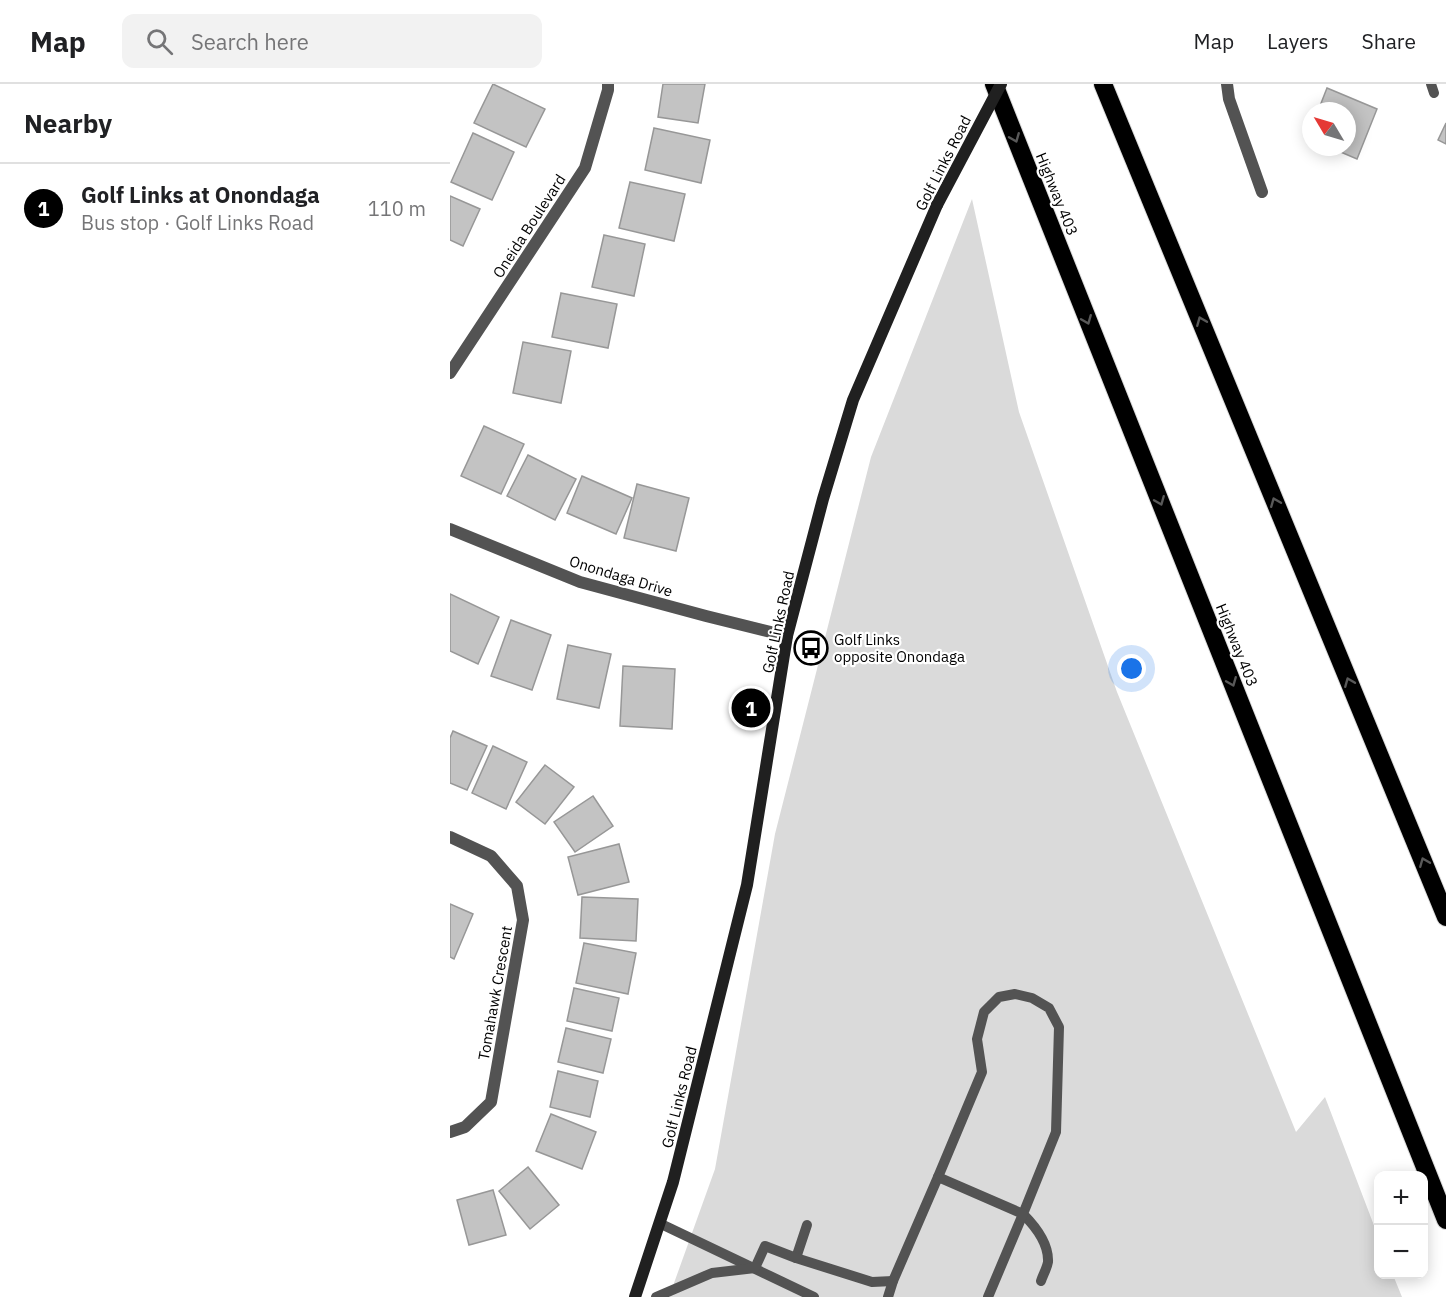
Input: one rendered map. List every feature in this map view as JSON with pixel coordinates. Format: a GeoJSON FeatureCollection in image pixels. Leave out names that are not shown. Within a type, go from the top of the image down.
{"type":"FeatureCollection","features":[{"type":"Feature","properties":{"kind":"highway","name":"Highway 403"},"geometry":{"type":"LineString","coordinates":[[994,84],[1446,1220]]}},
{"type":"Feature","properties":{"kind":"highway"},"geometry":{"type":"LineString","coordinates":[[1104,84],[1446,916]]}},
{"type":"Feature","properties":{"kind":"main road","name":"Golf Links Road"},"geometry":{"type":"LineString","coordinates":[[635,1297],[673,1182],[747,885],[787,636],[823,499],[854,400],[937,205],[1001,84]]}},
{"type":"Feature","properties":{"kind":"street","name":"Oneida Boulevard"},"geometry":{"type":"LineString","coordinates":[[450,373],[585,168],[608,84]]}},
{"type":"Feature","properties":{"kind":"street"},"geometry":{"type":"LineString","coordinates":[[1227,84],[1229,99],[1263,192]]}},
{"type":"Feature","properties":{"kind":"street","name":"Onondaga Drive"},"geometry":{"type":"LineString","coordinates":[[450,530],[580,582],[787,636]]}},
{"type":"Feature","properties":{"kind":"street","name":"Tomahawk Crescent"},"geometry":{"type":"LineString","coordinates":[[450,837],[491,856],[517,886],[523,920],[490,1102],[465,1127],[450,1132]]}},
{"type":"Feature","properties":{"kind":"lane"},"geometry":{"type":"LineString","coordinates":[[888,1297],[982,1072],[977,1039],[984,1012],[999,997],[1015,994],[1032,998],[1049,1008],[1059,1027],[1056,1132],[988,1297]]}},
{"type":"Feature","properties":{"kind":"lane"},"geometry":{"type":"LineString","coordinates":[[938,1177],[1023,1214],[1035,1227],[1044,1243],[1048,1262],[1041,1281]]}},
{"type":"Feature","properties":{"kind":"lane"},"geometry":{"type":"LineString","coordinates":[[659,1223],[814,1297]]}},
{"type":"Feature","properties":{"kind":"lane"},"geometry":{"type":"LineString","coordinates":[[796,1258],[807,1225]]}},
{"type":"Feature","properties":{"kind":"lane"},"geometry":{"type":"LineString","coordinates":[[755,1268],[765,1246],[872,1282],[893,1281]]}},
{"type":"Feature","properties":{"kind":"lane"},"geometry":{"type":"LineString","coordinates":[[656,1297],[712,1273],[755,1268]]}},
{"type":"Feature","properties":{"kind":"shaded area"},"geometry":{"type":"Polygon","coordinates":[[[972,199],[1019,412],[1117,692],[1296,1132],[1325,1097],[1374,1226],[1374,1279],[1395,1279],[1402,1297],[669,1297],[715,1169],[775,834],[871,457],[972,199]]]}},
{"type":"Feature","properties":{"kind":"building"},"geometry":{"type":"Polygon","coordinates":[[[493,84],[545,109],[526,147],[474,123],[493,84]]]}},
{"type":"Feature","properties":{"kind":"building"},"geometry":{"type":"Polygon","coordinates":[[[663,84],[705,84],[698,123],[658,117],[663,84]]]}},
{"type":"Feature","properties":{"kind":"building"},"geometry":{"type":"Polygon","coordinates":[[[1327,88],[1377,109],[1357,159],[1350,156],[1356,156],[1356,102],[1322,102],[1327,88]]]}},
{"type":"Feature","properties":{"kind":"building"},"geometry":{"type":"Polygon","coordinates":[[[1446,123],[1446,144],[1438,140],[1446,123]]]}},
{"type":"Feature","properties":{"kind":"building"},"geometry":{"type":"Polygon","coordinates":[[[654,128],[710,140],[701,183],[645,170],[654,128]]]}},
{"type":"Feature","properties":{"kind":"building"},"geometry":{"type":"Polygon","coordinates":[[[473,133],[514,152],[492,200],[451,182],[473,133]]]}},
{"type":"Feature","properties":{"kind":"building"},"geometry":{"type":"Polygon","coordinates":[[[630,182],[685,194],[674,241],[619,228],[630,182]]]}},
{"type":"Feature","properties":{"kind":"building"},"geometry":{"type":"Polygon","coordinates":[[[450,196],[480,209],[463,246],[450,240],[450,196]]]}},
{"type":"Feature","properties":{"kind":"building"},"geometry":{"type":"Polygon","coordinates":[[[604,235],[645,244],[634,296],[592,287],[604,235]]]}},
{"type":"Feature","properties":{"kind":"building"},"geometry":{"type":"Polygon","coordinates":[[[561,293],[617,304],[608,348],[552,337],[561,293]]]}},
{"type":"Feature","properties":{"kind":"building"},"geometry":{"type":"Polygon","coordinates":[[[523,342],[571,351],[561,403],[513,393],[523,342]]]}},
{"type":"Feature","properties":{"kind":"building"},"geometry":{"type":"Polygon","coordinates":[[[484,426],[524,444],[501,494],[461,476],[484,426]]]}},
{"type":"Feature","properties":{"kind":"building"},"geometry":{"type":"Polygon","coordinates":[[[528,455],[576,479],[555,520],[507,496],[528,455]]]}},
{"type":"Feature","properties":{"kind":"building"},"geometry":{"type":"Polygon","coordinates":[[[582,476],[632,498],[616,534],[567,513],[582,476]]]}},
{"type":"Feature","properties":{"kind":"building"},"geometry":{"type":"Polygon","coordinates":[[[637,484],[689,498],[676,551],[624,538],[637,484]]]}},
{"type":"Feature","properties":{"kind":"building"},"geometry":{"type":"Polygon","coordinates":[[[450,594],[499,617],[478,664],[450,651],[450,594]]]}},
{"type":"Feature","properties":{"kind":"building"},"geometry":{"type":"Polygon","coordinates":[[[511,620],[551,635],[532,690],[491,676],[511,620]]]}},
{"type":"Feature","properties":{"kind":"building"},"geometry":{"type":"Polygon","coordinates":[[[568,645],[611,654],[599,708],[557,699],[568,645]]]}},
{"type":"Feature","properties":{"kind":"building"},"geometry":{"type":"Polygon","coordinates":[[[623,666],[675,669],[672,729],[620,726],[623,666]]]}},
{"type":"Feature","properties":{"kind":"building"},"geometry":{"type":"Polygon","coordinates":[[[453,731],[487,746],[467,790],[450,783],[450,738],[453,731]]]}},
{"type":"Feature","properties":{"kind":"building"},"geometry":{"type":"Polygon","coordinates":[[[493,746],[527,762],[506,809],[472,793],[493,746]]]}},
{"type":"Feature","properties":{"kind":"building"},"geometry":{"type":"Polygon","coordinates":[[[545,765],[574,787],[545,824],[516,802],[545,765]]]}},
{"type":"Feature","properties":{"kind":"building"},"geometry":{"type":"Polygon","coordinates":[[[593,796],[613,826],[575,852],[554,822],[593,796]]]}},
{"type":"Feature","properties":{"kind":"building"},"geometry":{"type":"Polygon","coordinates":[[[619,844],[629,882],[578,895],[568,857],[619,844]]]}},
{"type":"Feature","properties":{"kind":"building"},"geometry":{"type":"Polygon","coordinates":[[[582,897],[638,899],[636,941],[580,938],[582,897]]]}},
{"type":"Feature","properties":{"kind":"building"},"geometry":{"type":"Polygon","coordinates":[[[450,904],[473,914],[454,959],[450,957],[450,904]]]}},
{"type":"Feature","properties":{"kind":"building"},"geometry":{"type":"Polygon","coordinates":[[[584,943],[636,953],[628,994],[576,983],[584,943]]]}},
{"type":"Feature","properties":{"kind":"building"},"geometry":{"type":"Polygon","coordinates":[[[574,988],[619,998],[612,1031],[567,1021],[574,988]]]}},
{"type":"Feature","properties":{"kind":"building"},"geometry":{"type":"Polygon","coordinates":[[[566,1028],[611,1039],[603,1073],[558,1062],[566,1028]]]}},
{"type":"Feature","properties":{"kind":"building"},"geometry":{"type":"Polygon","coordinates":[[[558,1071],[598,1081],[590,1117],[550,1107],[558,1071]]]}},
{"type":"Feature","properties":{"kind":"building"},"geometry":{"type":"Polygon","coordinates":[[[551,1114],[596,1132],[582,1169],[536,1151],[551,1114]]]}},
{"type":"Feature","properties":{"kind":"building"},"geometry":{"type":"Polygon","coordinates":[[[528,1167],[559,1205],[530,1229],[499,1191],[528,1167]]]}},
{"type":"Feature","properties":{"kind":"building"},"geometry":{"type":"Polygon","coordinates":[[[493,1190],[506,1235],[469,1245],[457,1200],[493,1190]]]}},
{"type":"Feature","properties":{"kind":"place","name":"Golf Links opposite Onondaga"},"geometry":{"type":"Point","coordinates":[811,648]}},
{"type":"Feature","properties":{"kind":"place","name":"Golf Links at Onondaga"},"geometry":{"type":"Point","coordinates":[751,708]}}]}
